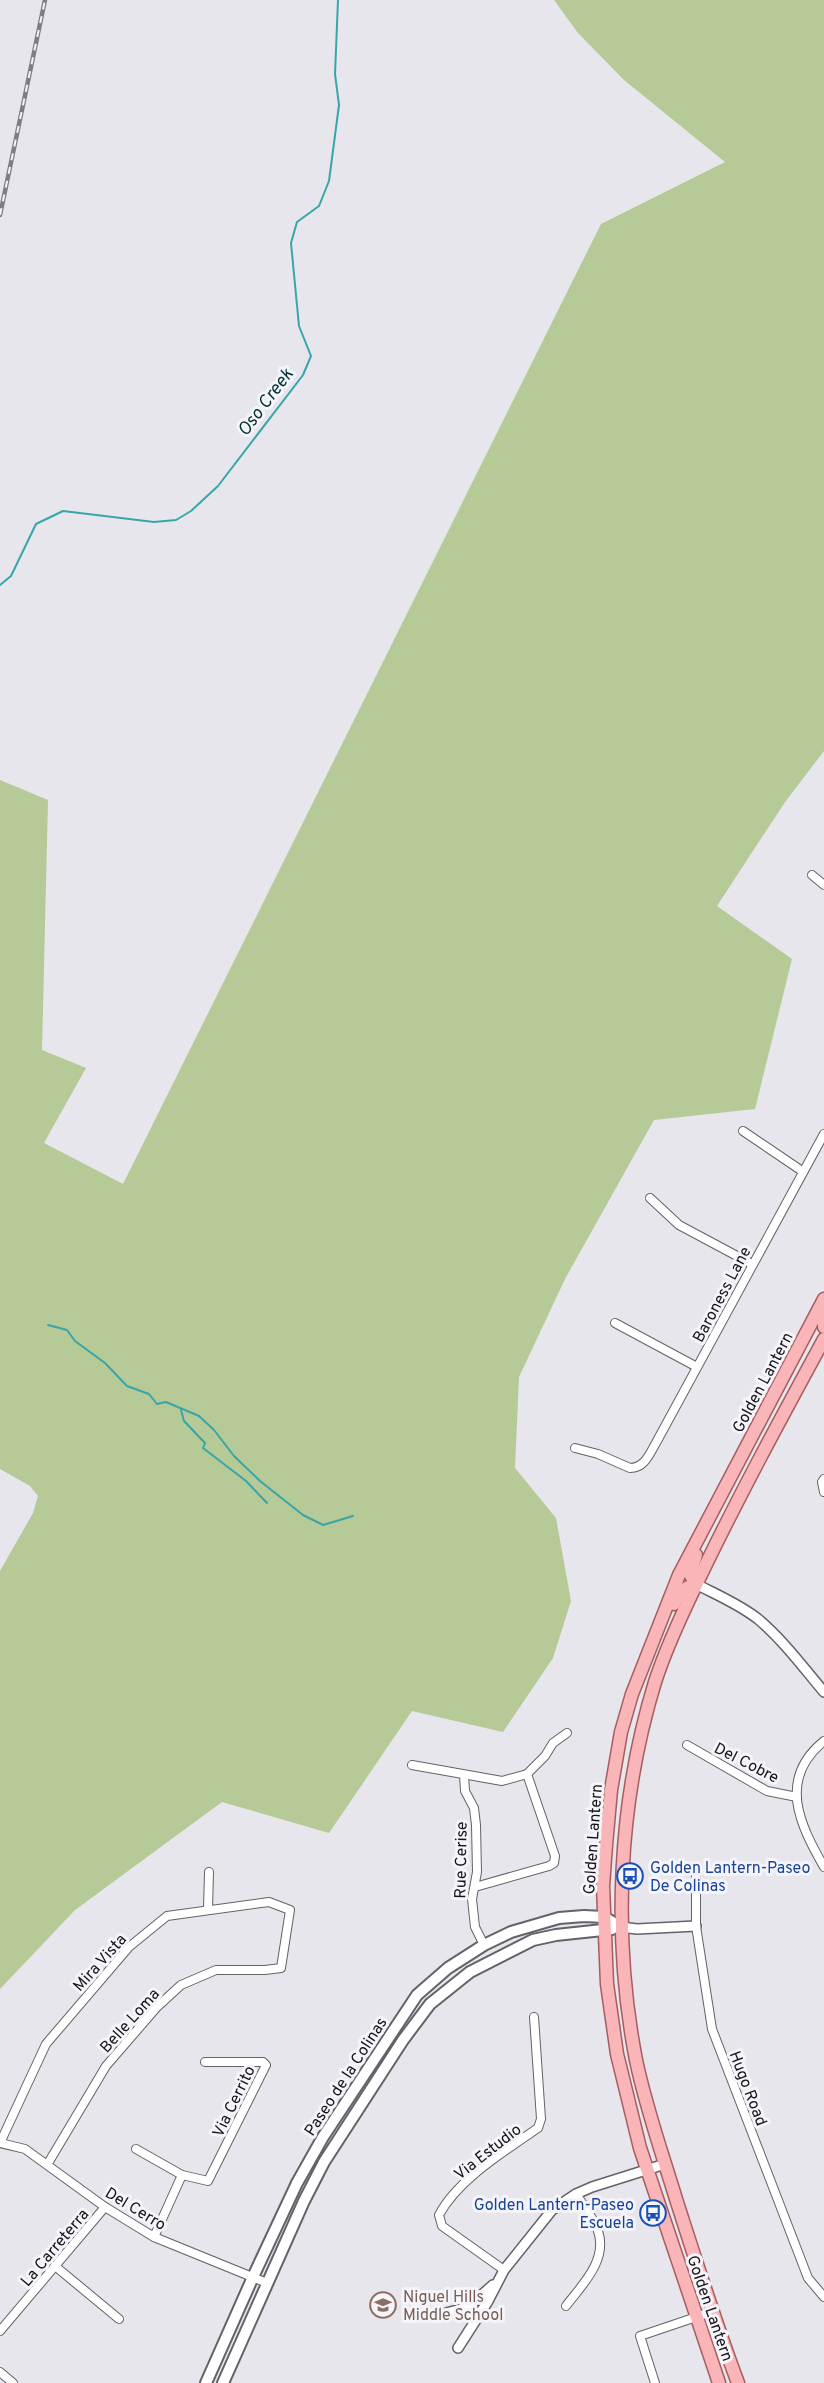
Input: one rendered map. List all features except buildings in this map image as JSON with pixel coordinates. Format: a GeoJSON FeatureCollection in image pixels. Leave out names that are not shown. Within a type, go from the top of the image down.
{"type":"FeatureCollection","features":[{"type":"Feature","properties":{"kind":"main road","name":"Golden Lantern"},"geometry":{"type":"LineString","coordinates":[[719,2383],[646,2169],[617,2054],[607,1984],[604,1930],[605,1855],[615,1769],[624,1723],[679,1575],[712,1508],[821,1304]]}},
{"type":"Feature","properties":{"kind":"main road"},"geometry":{"type":"LineString","coordinates":[[821,1304],[824,1327]]}},
{"type":"Feature","properties":{"kind":"main road","name":"Golden Lantern"},"geometry":{"type":"LineString","coordinates":[[738,2383],[711,2312],[650,2117],[636,2059],[626,1992],[621,1927],[625,1848],[635,1761],[656,1681],[680,1616],[734,1507],[824,1337]]}},
{"type":"Feature","properties":{"kind":"main road"},"geometry":{"type":"LineString","coordinates":[[800,1347],[810,1347],[824,1337]]}},
{"type":"Feature","properties":{"kind":"main road"},"geometry":{"type":"LineString","coordinates":[[651,1647],[679,1593],[696,1584],[690,1574],[693,1562],[714,1518],[712,1508]]}},
{"type":"Feature","properties":{"kind":"main road","name":"Paseo de la Colinas"},"geometry":{"type":"LineString","coordinates":[[206,2383],[297,2183],[315,2151],[417,1995],[431,1982],[484,1945],[511,1932],[559,1918],[604,1917],[621,1927]]}},
{"type":"Feature","properties":{"kind":"main road","name":"Paseo de la Colinas"},"geometry":{"type":"LineString","coordinates":[[223,2383],[324,2162],[413,2025],[430,2004],[443,1992],[491,1960],[533,1940],[621,1927]]}},
{"type":"Feature","properties":{"kind":"main road"},"geometry":{"type":"LineString","coordinates":[[484,1945],[491,1960]]}},
{"type":"Feature","properties":{"kind":"street"},"geometry":{"type":"LineString","coordinates":[[812,875],[824,885]]}},
{"type":"Feature","properties":{"kind":"street"},"geometry":{"type":"LineString","coordinates":[[743,1131],[802,1171]]}},
{"type":"Feature","properties":{"kind":"street","name":"Baroness Lane"},"geometry":{"type":"LineString","coordinates":[[575,1448],[598,1454],[630,1468],[640,1466],[657,1441],[824,1134]]}},
{"type":"Feature","properties":{"kind":"street"},"geometry":{"type":"LineString","coordinates":[[650,1198],[679,1225],[752,1264]]}},
{"type":"Feature","properties":{"kind":"street"},"geometry":{"type":"LineString","coordinates":[[615,1323],[697,1367]]}},
{"type":"Feature","properties":{"kind":"street"},"geometry":{"type":"LineString","coordinates":[[823,1480],[824,1492]]}},
{"type":"Feature","properties":{"kind":"street"},"geometry":{"type":"LineString","coordinates":[[696,1584],[732,1602],[756,1618],[778,1637],[824,1692]]}},
{"type":"Feature","properties":{"kind":"street"},"geometry":{"type":"LineString","coordinates":[[412,1765],[502,1781],[528,1774],[545,1756],[553,1743],[567,1733]]}},
{"type":"Feature","properties":{"kind":"street"},"geometry":{"type":"LineString","coordinates":[[824,1741],[806,1760],[799,1779],[797,1797],[799,1817],[805,1834],[824,1867]]}},
{"type":"Feature","properties":{"kind":"street","name":"Del Cobre"},"geometry":{"type":"LineString","coordinates":[[687,1745],[767,1791],[797,1797]]}},
{"type":"Feature","properties":{"kind":"street"},"geometry":{"type":"LineString","coordinates":[[475,1887],[554,1863],[555,1856],[528,1774]]}},
{"type":"Feature","properties":{"kind":"street","name":"Rue Cerise"},"geometry":{"type":"LineString","coordinates":[[464,1775],[465,1791],[474,1808],[476,1825],[475,1887],[472,1899],[476,1927],[484,1945]]}},
{"type":"Feature","properties":{"kind":"street"},"geometry":{"type":"LineString","coordinates":[[208,1909],[209,1872]]}},
{"type":"Feature","properties":{"kind":"street","name":"Hugo Road"},"geometry":{"type":"LineString","coordinates":[[696,1875],[696,1926],[712,2029],[808,2278],[824,2297]]}},
{"type":"Feature","properties":{"kind":"street","name":"Mira Vista"},"geometry":{"type":"LineString","coordinates":[[0,2143],[46,2044],[129,1947],[167,1916],[269,1902],[290,1910],[281,1968]]}},
{"type":"Feature","properties":{"kind":"street","name":"Paseo de la Colinas"},"geometry":{"type":"LineString","coordinates":[[621,1927],[637,1929],[696,1926]]}},
{"type":"Feature","properties":{"kind":"street","name":"Belle Loma"},"geometry":{"type":"LineString","coordinates":[[48,2165],[106,2066],[157,2007],[181,1985],[216,1970],[281,1968]]}},
{"type":"Feature","properties":{"kind":"street","name":"Via Estudio"},"geometry":{"type":"LineString","coordinates":[[504,2270],[442,2226],[439,2215],[445,2204],[483,2167],[538,2128],[541,2119],[534,2017]]}},
{"type":"Feature","properties":{"kind":"street","name":"Via Cerrito"},"geometry":{"type":"LineString","coordinates":[[182,2175],[208,2181],[266,2064],[263,2062],[205,2062]]}},
{"type":"Feature","properties":{"kind":"street","name":"Del Cerro"},"geometry":{"type":"LineString","coordinates":[[0,2143],[25,2149],[105,2207],[154,2237],[267,2283]]}},
{"type":"Feature","properties":{"kind":"street"},"geometry":{"type":"LineString","coordinates":[[136,2149],[182,2175],[154,2237]]}},
{"type":"Feature","properties":{"kind":"street"},"geometry":{"type":"LineString","coordinates":[[458,2348],[488,2301],[495,2283],[552,2210],[576,2194],[665,2163]]}},
{"type":"Feature","properties":{"kind":"street"},"geometry":{"type":"LineString","coordinates":[[566,2306],[595,2266],[600,2248],[598,2231],[576,2194]]}},
{"type":"Feature","properties":{"kind":"street","name":"La Carreterra"},"geometry":{"type":"LineString","coordinates":[[0,2331],[105,2207]]}},
{"type":"Feature","properties":{"kind":"street"},"geometry":{"type":"LineString","coordinates":[[55,2266],[119,2319]]}},
{"type":"Feature","properties":{"kind":"street"},"geometry":{"type":"LineString","coordinates":[[443,2314],[468,2307],[495,2283]]}},
{"type":"Feature","properties":{"kind":"street"},"geometry":{"type":"LineString","coordinates":[[655,2383],[640,2336],[711,2312]]}},
{"type":"Feature","properties":{"kind":"street"},"geometry":{"type":"LineString","coordinates":[[0,2372],[13,2383]]}},
{"type":"Feature","properties":{"kind":"green space"},"geometry":{"type":"Polygon","coordinates":[[[554,0],[824,0],[824,751],[785,802],[717,906],[792,959],[755,1109],[654,1120],[565,1279],[519,1377],[515,1468],[556,1518],[571,1601],[553,1658],[503,1732],[412,1711],[329,1833],[222,1802],[75,1910],[0,1989],[0,1571],[33,1513],[38,1496],[30,1486],[0,1469],[0,780],[48,800],[42,1050],[86,1068],[44,1143],[123,1184],[601,224],[725,162],[624,80],[578,33],[554,0]]]}},
{"type":"Feature","properties":{"kind":"waterway","name":"Oso Creek"},"geometry":{"type":"LineString","coordinates":[[0,585],[11,576],[36,524],[63,511],[154,522],[176,520],[191,511],[218,486],[303,375],[311,356],[299,326],[291,243],[297,222],[319,206],[329,181],[339,105],[335,74],[338,0]]}},
{"type":"Feature","properties":{"kind":"waterway"},"geometry":{"type":"LineString","coordinates":[[48,1325],[67,1330],[75,1341],[105,1363],[127,1386],[149,1394],[157,1404],[166,1402],[199,1416],[214,1430],[234,1456],[260,1481],[303,1515],[323,1525],[353,1516]]}},
{"type":"Feature","properties":{"kind":"waterway"},"geometry":{"type":"LineString","coordinates":[[181,1410],[184,1421],[205,1443],[203,1448],[246,1481],[267,1503]]}},
{"type":"Feature","properties":{"kind":"railway"},"geometry":{"type":"LineString","coordinates":[[0,215],[45,0]]}},
{"type":"Feature","properties":{"kind":"place","name":"Golden Lantern-Paseo De Colinas"},"geometry":{"type":"Point","coordinates":[630,1876]}},
{"type":"Feature","properties":{"kind":"place","name":"Golden Lantern-Paseo Escuela"},"geometry":{"type":"Point","coordinates":[653,2213]}},
{"type":"Feature","properties":{"kind":"place","name":"Niguel Hills Middle School"},"geometry":{"type":"Point","coordinates":[383,2305]}}]}
